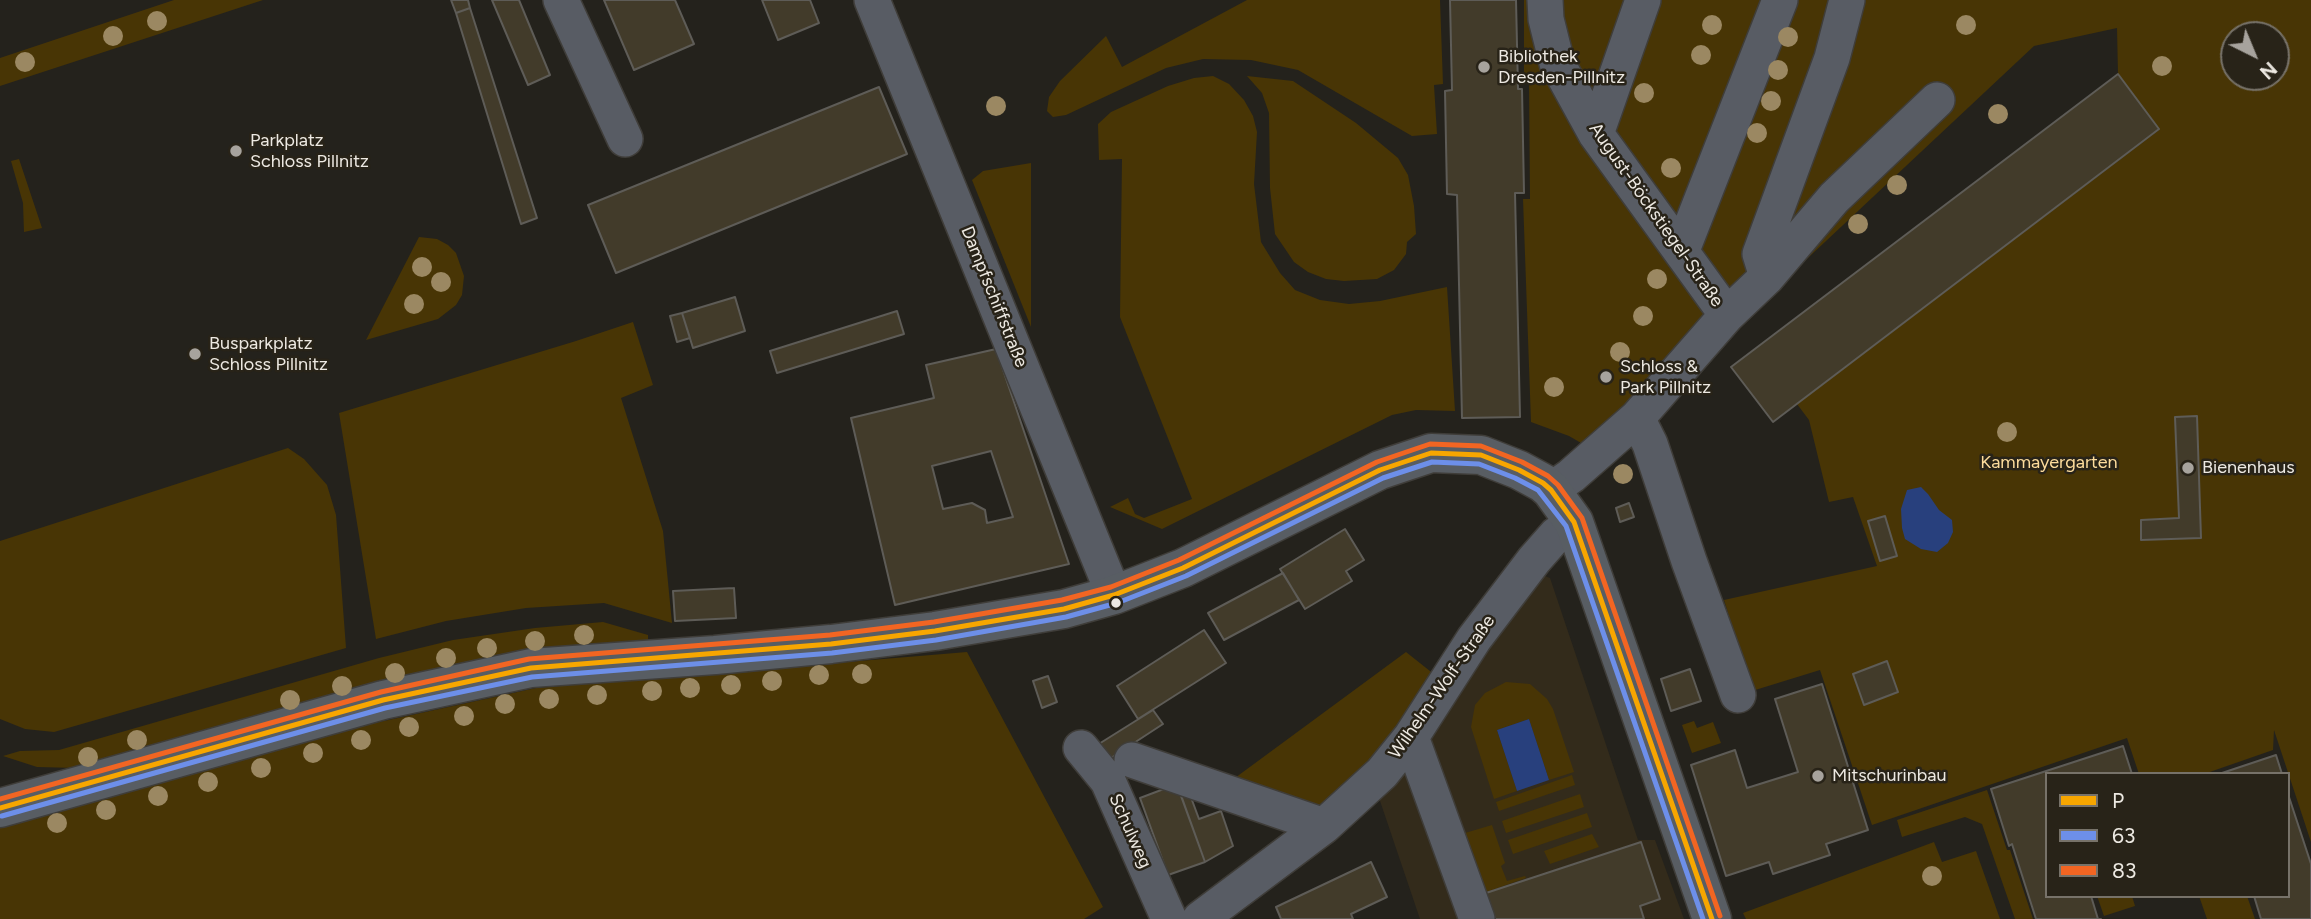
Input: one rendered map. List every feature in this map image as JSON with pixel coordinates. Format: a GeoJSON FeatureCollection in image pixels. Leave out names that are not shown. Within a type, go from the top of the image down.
{"type":"FeatureCollection","features":[{"type":"Feature","properties":{"kind":"main road"},"geometry":{"type":"LineString","coordinates":[[0,808],[383,700],[531,668],[715,655],[935,631],[1039,614],[1114,595],[1183,568],[1380,470],[1431,453],[1481,455],[1519,470],[1550,490],[1574,522],[1712,919]]}},
{"type":"Feature","properties":{"kind":"street"},"geometry":{"type":"LineString","coordinates":[[561,0],[625,139]]}},
{"type":"Feature","properties":{"kind":"street","name":"Dampfschiffstraße"},"geometry":{"type":"LineString","coordinates":[[872,0],[1114,595]]}},
{"type":"Feature","properties":{"kind":"street","name":"August-Böckstiegel-Straße"},"geometry":{"type":"LineString","coordinates":[[1545,0],[1546,19],[1557,63],[1596,134],[1727,315],[1637,418],[1571,476],[1550,490]]}},
{"type":"Feature","properties":{"kind":"street"},"geometry":{"type":"LineString","coordinates":[[1596,134],[1643,0]]}},
{"type":"Feature","properties":{"kind":"street"},"geometry":{"type":"LineString","coordinates":[[1682,250],[1780,0]]}},
{"type":"Feature","properties":{"kind":"street"},"geometry":{"type":"LineString","coordinates":[[1767,277],[1759,254],[1832,58],[1847,0]]}},
{"type":"Feature","properties":{"kind":"street"},"geometry":{"type":"LineString","coordinates":[[1727,315],[1767,277],[1834,198],[1937,100]]}},
{"type":"Feature","properties":{"kind":"street"},"geometry":{"type":"LineString","coordinates":[[1637,418],[1650,444],[1738,695]]}},
{"type":"Feature","properties":{"kind":"street","name":"Wilhelm-Wolf-Straße"},"geometry":{"type":"LineString","coordinates":[[1209,917],[1324,826],[1382,773],[1410,737],[1474,639],[1534,560],[1556,535],[1574,522]]}},
{"type":"Feature","properties":{"kind":"street"},"geometry":{"type":"LineString","coordinates":[[1410,737],[1477,919]]}},
{"type":"Feature","properties":{"kind":"street","name":"Schulweg"},"geometry":{"type":"LineString","coordinates":[[1081,748],[1108,781],[1169,919]]}},
{"type":"Feature","properties":{"kind":"street"},"geometry":{"type":"LineString","coordinates":[[1132,760],[1324,826]]}},
{"type":"Feature","properties":{"kind":"shaded area"},"geometry":{"type":"Polygon","coordinates":[[[1545,576],[1550,578],[1638,840],[1655,840],[1684,919],[1420,919],[1378,795],[1529,589],[1545,576]]]}},
{"type":"Feature","properties":{"kind":"green space"},"geometry":{"type":"Polygon","coordinates":[[[174,0],[263,0],[0,86],[0,58],[174,0]]]}},
{"type":"Feature","properties":{"kind":"green space"},"geometry":{"type":"Polygon","coordinates":[[[1247,0],[1440,0],[1443,84],[1434,85],[1437,134],[1412,136],[1298,70],[1251,60],[1203,59],[1166,68],[1066,115],[1053,117],[1047,111],[1049,97],[1060,81],[1106,36],[1122,67],[1247,0]]]}},
{"type":"Feature","properties":{"kind":"green space","name":"Kammayergarten"},"geometry":{"type":"Polygon","coordinates":[[[1524,0],[2311,0],[2311,842],[2274,730],[2273,750],[2210,772],[2138,772],[2127,738],[1872,825],[1820,670],[1752,691],[1724,600],[1877,566],[1853,497],[1829,502],[1809,420],[1797,404],[2159,130],[2118,74],[2117,28],[2034,46],[1602,455],[1569,436],[1531,422],[1523,199],[1530,199],[1529,80],[1524,79],[1524,0]]]}},
{"type":"Feature","properties":{"kind":"green space"},"geometry":{"type":"Polygon","coordinates":[[[1213,76],[1229,84],[1244,100],[1253,116],[1257,132],[1254,184],[1261,242],[1280,273],[1295,290],[1320,300],[1349,304],[1380,301],[1447,287],[1455,411],[1416,410],[1392,415],[1162,529],[1110,507],[1128,498],[1135,514],[1144,518],[1192,499],[1120,317],[1122,159],[1099,160],[1098,124],[1111,112],[1168,86],[1194,78],[1213,76]]]}},
{"type":"Feature","properties":{"kind":"green space"},"geometry":{"type":"Polygon","coordinates":[[[1247,76],[1293,81],[1356,123],[1398,158],[1408,175],[1416,234],[1407,242],[1406,254],[1394,270],[1377,279],[1344,281],[1326,279],[1308,272],[1294,262],[1275,234],[1270,188],[1269,113],[1262,93],[1247,76]]]}},
{"type":"Feature","properties":{"kind":"green space"},"geometry":{"type":"Polygon","coordinates":[[[19,159],[42,228],[24,232],[23,203],[11,161],[19,159]]]}},
{"type":"Feature","properties":{"kind":"green space"},"geometry":{"type":"Polygon","coordinates":[[[1031,163],[1031,327],[972,180],[983,171],[1031,163]]]}},
{"type":"Feature","properties":{"kind":"green space"},"geometry":{"type":"Polygon","coordinates":[[[419,237],[437,239],[456,253],[464,276],[462,295],[456,305],[438,319],[366,340],[419,237]]]}},
{"type":"Feature","properties":{"kind":"green space"},"geometry":{"type":"Polygon","coordinates":[[[633,322],[653,385],[621,398],[663,531],[672,623],[604,603],[526,608],[446,621],[376,639],[339,413],[633,322]]]}},
{"type":"Feature","properties":{"kind":"green space"},"geometry":{"type":"Polygon","coordinates":[[[288,448],[304,459],[327,485],[336,515],[346,648],[54,732],[25,729],[0,719],[0,541],[288,448]]]}},
{"type":"Feature","properties":{"kind":"green space"},"geometry":{"type":"Polygon","coordinates":[[[603,622],[648,635],[648,640],[540,649],[461,663],[77,768],[37,767],[3,756],[20,751],[59,750],[379,658],[453,640],[535,628],[603,622]]]}},
{"type":"Feature","properties":{"kind":"green space"},"geometry":{"type":"Polygon","coordinates":[[[967,652],[1103,907],[1084,919],[0,919],[0,826],[370,724],[536,688],[967,652]]]}},
{"type":"Feature","properties":{"kind":"green space"},"geometry":{"type":"Polygon","coordinates":[[[1406,652],[1435,675],[1394,740],[1314,816],[1224,786],[1406,652]]]}},
{"type":"Feature","properties":{"kind":"green space"},"geometry":{"type":"Polygon","coordinates":[[[1506,682],[1530,684],[1547,699],[1553,709],[1574,772],[1549,780],[1529,719],[1497,730],[1517,791],[1494,799],[1471,727],[1475,705],[1485,693],[1506,682]]]}},
{"type":"Feature","properties":{"kind":"green space"},"geometry":{"type":"Polygon","coordinates":[[[1694,721],[1697,728],[1713,722],[1721,743],[1692,753],[1682,725],[1694,721]]]}},
{"type":"Feature","properties":{"kind":"green space"},"geometry":{"type":"Polygon","coordinates":[[[1572,775],[1575,785],[1499,811],[1496,802],[1572,775]]]}},
{"type":"Feature","properties":{"kind":"green space"},"geometry":{"type":"Polygon","coordinates":[[[1987,790],[2033,919],[2015,919],[1982,824],[1965,817],[1902,837],[1897,820],[1987,790]]]}},
{"type":"Feature","properties":{"kind":"green space"},"geometry":{"type":"Polygon","coordinates":[[[1580,794],[1584,807],[1506,833],[1502,821],[1580,794]]]}},
{"type":"Feature","properties":{"kind":"green space"},"geometry":{"type":"Polygon","coordinates":[[[1587,813],[1592,827],[1513,854],[1508,840],[1587,813]]]}},
{"type":"Feature","properties":{"kind":"green space"},"geometry":{"type":"Polygon","coordinates":[[[1492,825],[1505,863],[1501,866],[1507,881],[1525,876],[1526,878],[1486,892],[1465,833],[1492,825]]]}},
{"type":"Feature","properties":{"kind":"green space"},"geometry":{"type":"Polygon","coordinates":[[[1592,834],[1599,847],[1550,864],[1544,851],[1592,834]]]}},
{"type":"Feature","properties":{"kind":"green space"},"geometry":{"type":"Polygon","coordinates":[[[1934,842],[1942,862],[1976,851],[2000,919],[1746,919],[1743,913],[1934,842]]]}},
{"type":"Feature","properties":{"kind":"green space"},"geometry":{"type":"Polygon","coordinates":[[[2098,898],[2133,898],[2135,906],[2104,916],[2098,898]]]}},
{"type":"Feature","properties":{"kind":"green space"},"geometry":{"type":"Polygon","coordinates":[[[2200,898],[2248,898],[2255,919],[2207,919],[2200,898]]]}},
{"type":"Feature","properties":{"kind":"water"},"geometry":{"type":"Polygon","coordinates":[[[1921,487],[1939,510],[1952,520],[1953,532],[1948,543],[1937,552],[1921,549],[1905,539],[1902,528],[1901,509],[1907,490],[1921,487]]]}},
{"type":"Feature","properties":{"kind":"water"},"geometry":{"type":"Polygon","coordinates":[[[1529,719],[1549,780],[1517,791],[1497,730],[1529,719]]]}},
{"type":"Feature","properties":{"kind":"building"},"geometry":{"type":"Polygon","coordinates":[[[451,0],[468,0],[470,8],[456,13],[451,0]]]}},
{"type":"Feature","properties":{"kind":"building"},"geometry":{"type":"Polygon","coordinates":[[[492,0],[519,0],[550,75],[528,85],[492,0]]]}},
{"type":"Feature","properties":{"kind":"building"},"geometry":{"type":"Polygon","coordinates":[[[604,0],[675,0],[694,44],[634,70],[604,0]]]}},
{"type":"Feature","properties":{"kind":"building"},"geometry":{"type":"Polygon","coordinates":[[[762,0],[810,0],[819,23],[778,40],[762,0]]]}},
{"type":"Feature","properties":{"kind":"building"},"geometry":{"type":"Polygon","coordinates":[[[1450,0],[1516,0],[1518,89],[1522,89],[1524,193],[1515,193],[1520,417],[1462,418],[1457,195],[1447,194],[1445,91],[1452,90],[1450,0]]]}},
{"type":"Feature","properties":{"kind":"building"},"geometry":{"type":"Polygon","coordinates":[[[470,8],[537,218],[521,224],[456,13],[470,8]]]}},
{"type":"Feature","properties":{"kind":"building"},"geometry":{"type":"Polygon","coordinates":[[[2118,74],[2159,129],[1773,422],[1731,367],[2118,74]]]}},
{"type":"Feature","properties":{"kind":"building"},"geometry":{"type":"Polygon","coordinates":[[[879,87],[907,154],[616,273],[588,205],[879,87]]]}},
{"type":"Feature","properties":{"kind":"building"},"geometry":{"type":"Polygon","coordinates":[[[735,297],[745,331],[693,348],[682,313],[735,297]]]}},
{"type":"Feature","properties":{"kind":"building"},"geometry":{"type":"Polygon","coordinates":[[[897,311],[904,334],[777,373],[770,351],[897,311]]]}},
{"type":"Feature","properties":{"kind":"building"},"geometry":{"type":"Polygon","coordinates":[[[682,313],[690,338],[677,342],[670,316],[682,313]]]}},
{"type":"Feature","properties":{"kind":"building"},"geometry":{"type":"Polygon","coordinates":[[[996,349],[1069,564],[895,605],[851,418],[934,398],[926,365],[996,349]],[[991,451],[932,466],[943,509],[972,503],[985,510],[987,523],[1013,517],[991,451]]]}},
{"type":"Feature","properties":{"kind":"building","name":"Bienenhaus"},"geometry":{"type":"Polygon","coordinates":[[[2197,416],[2201,538],[2141,540],[2141,520],[2179,518],[2175,417],[2197,416]]]}},
{"type":"Feature","properties":{"kind":"building"},"geometry":{"type":"Polygon","coordinates":[[[1629,503],[1634,517],[1620,522],[1616,508],[1629,503]]]}},
{"type":"Feature","properties":{"kind":"building"},"geometry":{"type":"Polygon","coordinates":[[[1885,516],[1897,556],[1880,561],[1868,521],[1885,516]]]}},
{"type":"Feature","properties":{"kind":"building"},"geometry":{"type":"Polygon","coordinates":[[[1345,529],[1364,560],[1346,571],[1352,581],[1305,609],[1280,569],[1345,529]]]}},
{"type":"Feature","properties":{"kind":"building"},"geometry":{"type":"Polygon","coordinates":[[[1283,573],[1299,600],[1224,640],[1208,613],[1283,573]]]}},
{"type":"Feature","properties":{"kind":"building"},"geometry":{"type":"Polygon","coordinates":[[[734,588],[736,618],[675,621],[673,591],[734,588]]]}},
{"type":"Feature","properties":{"kind":"building"},"geometry":{"type":"Polygon","coordinates":[[[1204,630],[1226,663],[1138,719],[1117,686],[1204,630]]]}},
{"type":"Feature","properties":{"kind":"building"},"geometry":{"type":"Polygon","coordinates":[[[1887,661],[1898,692],[1864,705],[1853,674],[1887,661]]]}},
{"type":"Feature","properties":{"kind":"building"},"geometry":{"type":"Polygon","coordinates":[[[1690,669],[1701,701],[1671,711],[1661,679],[1690,669]]]}},
{"type":"Feature","properties":{"kind":"building"},"geometry":{"type":"Polygon","coordinates":[[[1048,676],[1057,702],[1042,708],[1033,681],[1048,676]]]}},
{"type":"Feature","properties":{"kind":"building","name":"Mitschurinbau"},"geometry":{"type":"Polygon","coordinates":[[[1822,684],[1868,830],[1826,844],[1830,855],[1773,874],[1769,862],[1726,876],[1691,765],[1735,750],[1747,788],[1798,772],[1775,699],[1822,684]]]}},
{"type":"Feature","properties":{"kind":"building"},"geometry":{"type":"Polygon","coordinates":[[[1153,710],[1163,724],[1111,758],[1094,747],[1153,710]]]}},
{"type":"Feature","properties":{"kind":"building"},"geometry":{"type":"Polygon","coordinates":[[[2123,746],[2131,772],[2045,772],[2045,898],[2092,898],[2098,919],[2036,919],[1991,789],[2123,746]]]}},
{"type":"Feature","properties":{"kind":"building"},"geometry":{"type":"Polygon","coordinates":[[[2276,755],[2281,772],[2225,772],[2276,755]]]}},
{"type":"Feature","properties":{"kind":"building"},"geometry":{"type":"Polygon","coordinates":[[[1177,784],[1205,862],[1168,875],[1140,798],[1177,784]]]}},
{"type":"Feature","properties":{"kind":"building"},"geometry":{"type":"Polygon","coordinates":[[[1189,792],[1199,819],[1221,811],[1233,846],[1205,862],[1181,796],[1189,792]]]}},
{"type":"Feature","properties":{"kind":"building"},"geometry":{"type":"Polygon","coordinates":[[[2290,800],[2311,864],[2311,919],[2261,919],[2255,898],[2290,898],[2290,800]]]}},
{"type":"Feature","properties":{"kind":"building"},"geometry":{"type":"Polygon","coordinates":[[[1641,842],[1660,899],[1640,906],[1644,919],[1495,919],[1486,893],[1641,842]]]}},
{"type":"Feature","properties":{"kind":"building"},"geometry":{"type":"Polygon","coordinates":[[[1371,862],[1387,897],[1351,914],[1353,919],[1281,919],[1276,907],[1371,862]]]}},
{"type":"Feature","properties":{"kind":"transit line","name":"83"},"geometry":{"type":"LineString","coordinates":[[0,799],[381,692],[529,659],[830,635],[934,622],[1062,600],[1111,587],[1179,560],[1377,462],[1430,444],[1481,446],[1522,462],[1548,476],[1558,485],[1582,518],[1720,916]]}},
{"type":"Feature","properties":{"kind":"transit line","name":"P"},"geometry":{"type":"LineString","coordinates":[[0,808],[383,700],[531,668],[831,644],[935,631],[1064,609],[1114,595],[1183,568],[1380,470],[1431,453],[1481,455],[1543,483],[1574,522],[1712,919]]}},
{"type":"Feature","properties":{"kind":"transit line","name":"63"},"geometry":{"type":"LineString","coordinates":[[2,816],[385,708],[532,677],[832,653],[936,640],[1066,617],[1117,603],[1186,576],[1383,478],[1432,462],[1479,464],[1538,490],[1566,526],[1703,919]]}},
{"type":"Feature","properties":{"kind":"place","name":"Bibliothek Dresden-Pillnitz"},"geometry":{"type":"Point","coordinates":[1484,67]}},
{"type":"Feature","properties":{"kind":"place","name":"Parkplatz Schloss Pillnitz"},"geometry":{"type":"Point","coordinates":[236,151]}},
{"type":"Feature","properties":{"kind":"place","name":"Busparkplatz Schloss Pillnitz"},"geometry":{"type":"Point","coordinates":[195,354]}},
{"type":"Feature","properties":{"kind":"place","name":"Schloss & Park Pillnitz"},"geometry":{"type":"Point","coordinates":[1606,377]}},
{"type":"Feature","properties":{"kind":"place","name":"Bienenhaus"},"geometry":{"type":"Point","coordinates":[2188,468]}},
{"type":"Feature","properties":{"kind":"place","name":"Mitschurinbau"},"geometry":{"type":"Point","coordinates":[1818,776]}}]}
